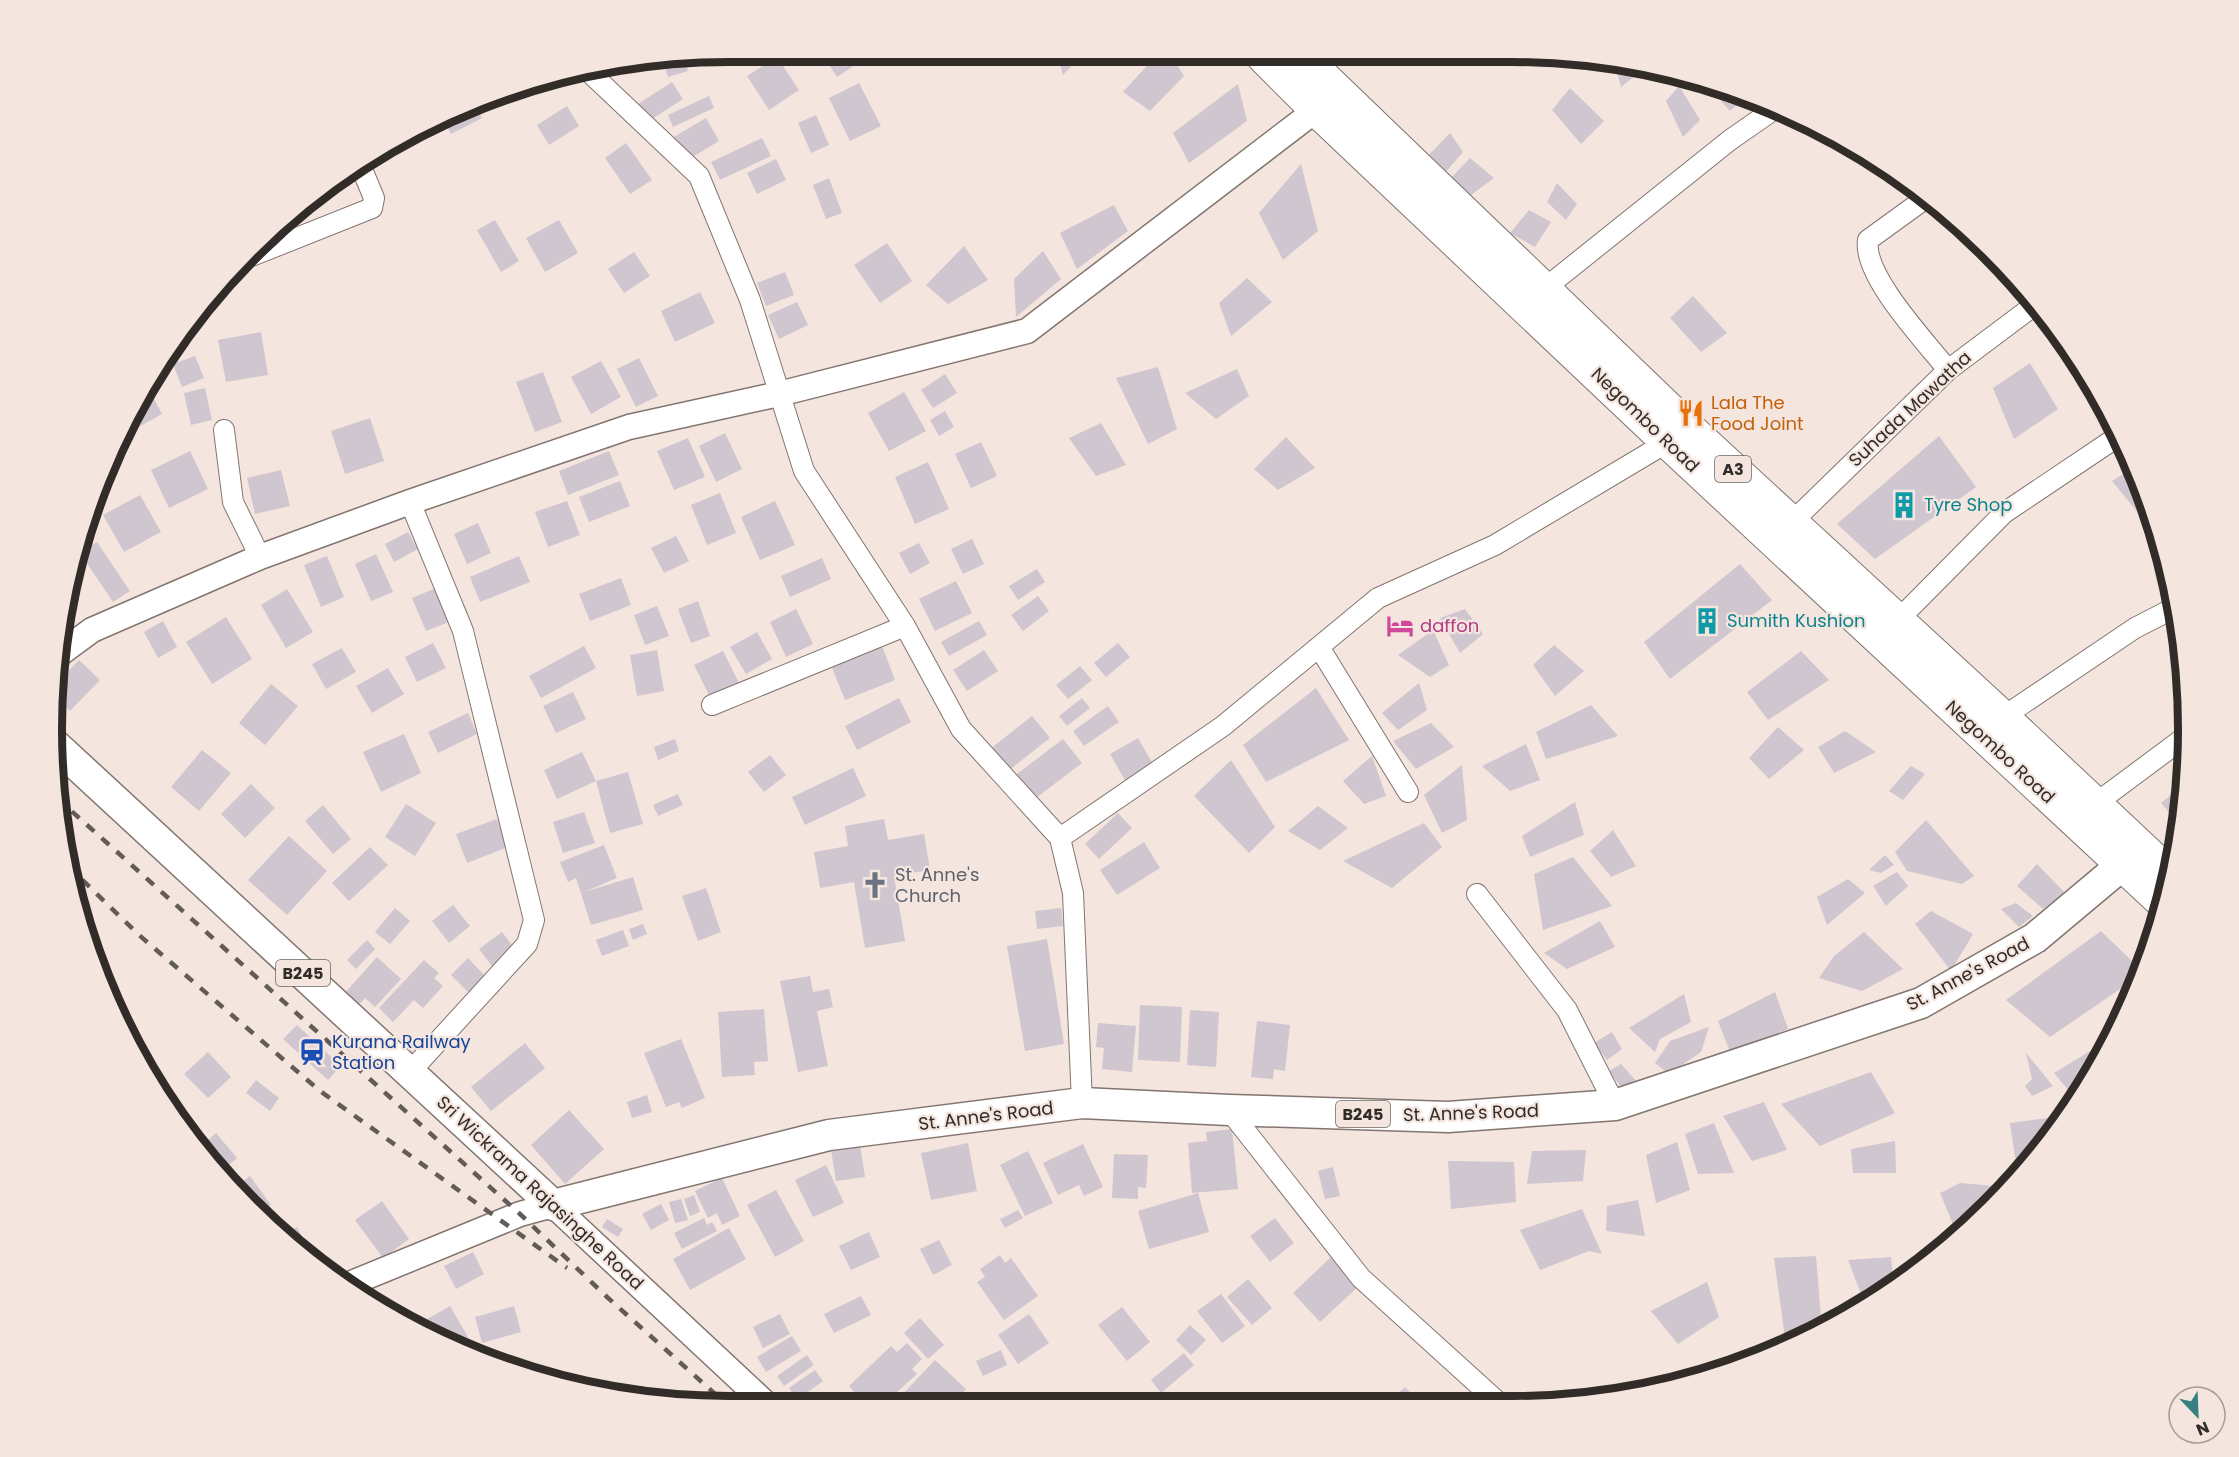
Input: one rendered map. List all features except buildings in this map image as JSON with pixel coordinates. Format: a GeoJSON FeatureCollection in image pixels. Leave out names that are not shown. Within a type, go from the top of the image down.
{"type":"FeatureCollection","features":[{"type":"Feature","properties":{"kind":"highway","name":"Negombo Road"},"geometry":{"type":"LineString","coordinates":[[1270,62],[1326,100],[1544,289],[1678,435],[1791,523],[2003,717],[2095,804],[2157,894]]}},
{"type":"Feature","properties":{"kind":"highway","name":"Negombo Road"},"geometry":{"type":"LineString","coordinates":[[1306,62],[1326,100],[1678,435],[2132,857],[2162,870]]}},
{"type":"Feature","properties":{"kind":"main road","name":"Sri Wickrama Rajasinghe Road"},"geometry":{"type":"LineString","coordinates":[[63,752],[553,1205]]}},
{"type":"Feature","properties":{"kind":"main road","name":"St. Anne's Road"},"geometry":{"type":"LineString","coordinates":[[553,1205],[829,1135],[1082,1103],[1448,1117],[1615,1105],[1921,1003],[2035,938],[2132,857]]}},
{"type":"Feature","properties":{"kind":"street"},"geometry":{"type":"LineString","coordinates":[[593,75],[699,176],[750,300],[804,471],[905,626],[961,729],[1060,838],[1073,894],[1082,1103]]}},
{"type":"Feature","properties":{"kind":"street"},"geometry":{"type":"LineString","coordinates":[[66,649],[92,630],[260,557],[410,502],[629,427],[779,394],[1027,331],[1326,100]]}},
{"type":"Feature","properties":{"kind":"street"},"geometry":{"type":"LineString","coordinates":[[1544,289],[1730,140],[1769,113]]}},
{"type":"Feature","properties":{"kind":"street"},"geometry":{"type":"LineString","coordinates":[[263,251],[372,208],[374,198],[363,171]]}},
{"type":"Feature","properties":{"kind":"street"},"geometry":{"type":"LineString","coordinates":[[1921,202],[1868,240],[1866,251],[1880,283],[1948,370]]}},
{"type":"Feature","properties":{"kind":"street","name":"Suhada Mawatha"},"geometry":{"type":"LineString","coordinates":[[1791,523],[1948,370],[2029,309]]}},
{"type":"Feature","properties":{"kind":"street"},"geometry":{"type":"LineString","coordinates":[[224,430],[233,502],[260,557]]}},
{"type":"Feature","properties":{"kind":"street"},"geometry":{"type":"LineString","coordinates":[[1060,838],[1223,726],[1378,598],[1495,545],[1678,435]]}},
{"type":"Feature","properties":{"kind":"street"},"geometry":{"type":"LineString","coordinates":[[1897,621],[2004,513],[2112,440]]}},
{"type":"Feature","properties":{"kind":"street"},"geometry":{"type":"LineString","coordinates":[[410,502],[463,631],[534,920],[527,944],[410,1072]]}},
{"type":"Feature","properties":{"kind":"street"},"geometry":{"type":"LineString","coordinates":[[2003,717],[2135,628],[2167,611]]}},
{"type":"Feature","properties":{"kind":"street"},"geometry":{"type":"LineString","coordinates":[[712,705],[905,626]]}},
{"type":"Feature","properties":{"kind":"street"},"geometry":{"type":"LineString","coordinates":[[1319,647],[1408,792]]}},
{"type":"Feature","properties":{"kind":"street"},"geometry":{"type":"LineString","coordinates":[[2095,804],[2177,743]]}},
{"type":"Feature","properties":{"kind":"street"},"geometry":{"type":"LineString","coordinates":[[1477,894],[1567,1010],[1615,1105]]}},
{"type":"Feature","properties":{"kind":"street"},"geometry":{"type":"LineString","coordinates":[[1229,1110],[1361,1278],[1491,1396]]}},
{"type":"Feature","properties":{"kind":"street"},"geometry":{"type":"LineString","coordinates":[[356,1281],[520,1214],[553,1205]]}},
{"type":"Feature","properties":{"kind":"street","name":"Sri Wickrama Rajasinghe Road"},"geometry":{"type":"LineString","coordinates":[[553,1205],[758,1396]]}},
{"type":"Feature","properties":{"kind":"railway"},"geometry":{"type":"LineString","coordinates":[[66,806],[520,1214],[607,1297],[717,1395]]}},
{"type":"Feature","properties":{"kind":"railway"},"geometry":{"type":"LineString","coordinates":[[78,876],[139,935],[320,1091],[567,1268]]}},
{"type":"Feature","properties":{"kind":"place","name":"Lala The Food Joint"},"geometry":{"type":"Point","coordinates":[1691,413]}},
{"type":"Feature","properties":{"kind":"place","name":"Tyre Shop"},"geometry":{"type":"Point","coordinates":[1904,505]}},
{"type":"Feature","properties":{"kind":"place","name":"Sumith Kushion"},"geometry":{"type":"Point","coordinates":[1707,621]}},
{"type":"Feature","properties":{"kind":"place","name":"daffon"},"geometry":{"type":"Point","coordinates":[1400,626]}},
{"type":"Feature","properties":{"kind":"place","name":"St. Anne's Church"},"geometry":{"type":"Point","coordinates":[875,885]}},
{"type":"Feature","properties":{"kind":"place","name":"Kurana Railway Station"},"geometry":{"type":"Point","coordinates":[312,1052]}}]}
